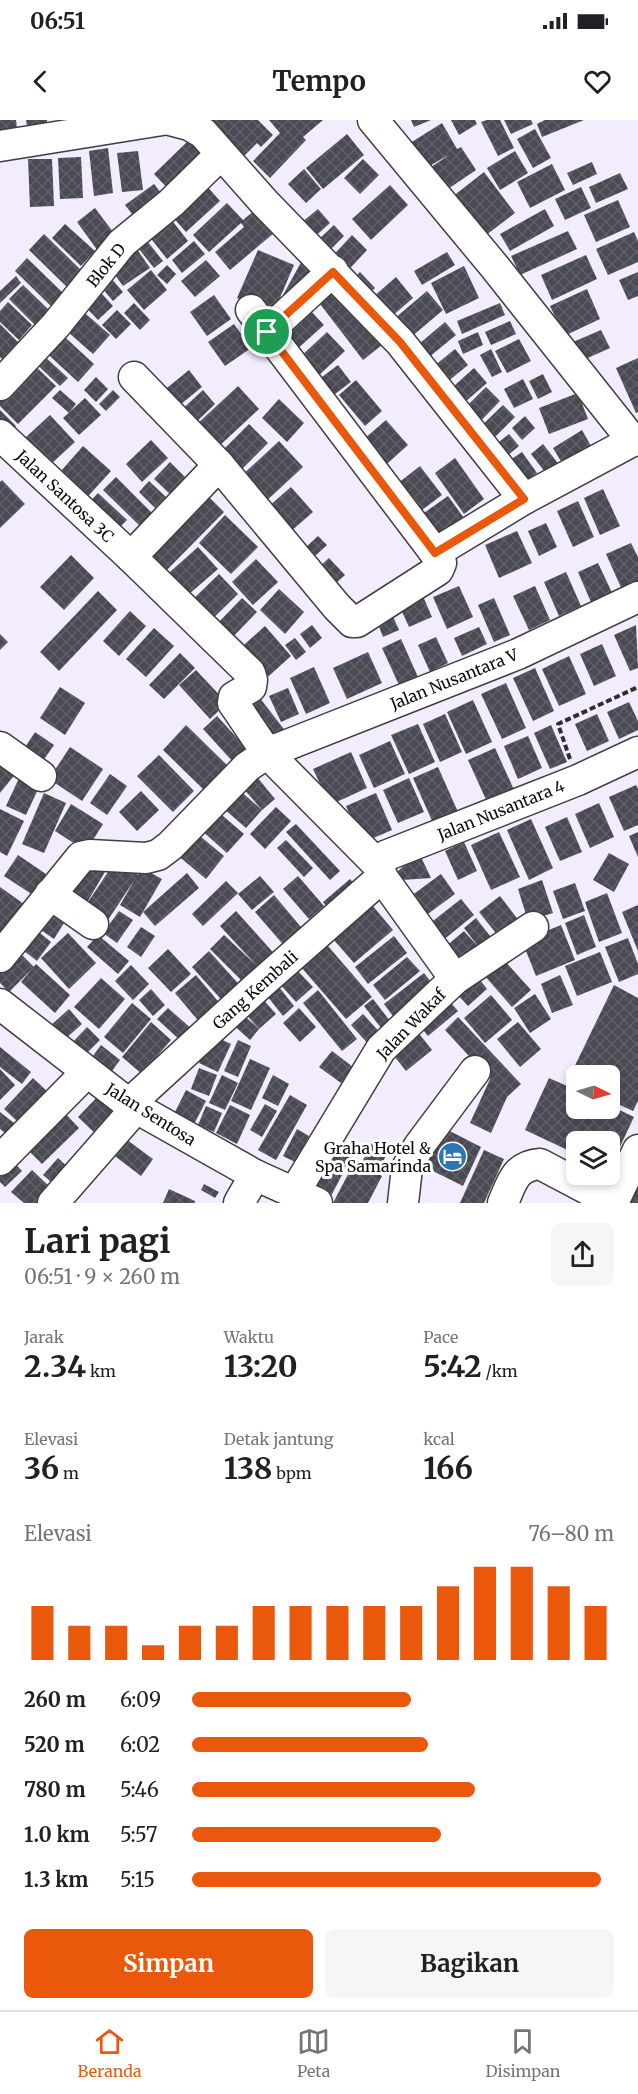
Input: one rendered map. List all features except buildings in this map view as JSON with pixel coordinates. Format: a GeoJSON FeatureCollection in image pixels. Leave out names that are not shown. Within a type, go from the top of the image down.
{"type":"FeatureCollection","features":[{"type":"Feature","properties":{"kind":"street"},"geometry":{"type":"LineString","coordinates":[[0,146],[162,120]]}},
{"type":"Feature","properties":{"kind":"street"},"geometry":{"type":"LineString","coordinates":[[170,120],[189,125],[203,133],[265,203],[400,342],[524,499]]}},
{"type":"Feature","properties":{"kind":"street"},"geometry":{"type":"LineString","coordinates":[[372,120],[494,266],[634,447],[524,499],[435,553]]}},
{"type":"Feature","properties":{"kind":"street","name":"Blok D"},"geometry":{"type":"LineString","coordinates":[[0,385],[56,325],[122,243],[171,203],[221,154]]}},
{"type":"Feature","properties":{"kind":"street"},"geometry":{"type":"LineString","coordinates":[[134,377],[219,465],[337,607],[352,622],[361,620],[438,570],[441,563],[259,321],[333,272]]}},
{"type":"Feature","properties":{"kind":"street","name":"Jalan Santosa 3C"},"geometry":{"type":"LineString","coordinates":[[0,435],[131,557],[250,673],[251,687],[234,698],[233,703],[267,753]]}},
{"type":"Feature","properties":{"kind":"street"},"geometry":{"type":"LineString","coordinates":[[131,557],[219,465]]}},
{"type":"Feature","properties":{"kind":"street","name":"Jalan Nusantara V"},"geometry":{"type":"LineString","coordinates":[[0,957],[81,858],[90,855],[146,858],[158,855],[170,846],[247,767],[267,753],[518,654],[638,597]]}},
{"type":"Feature","properties":{"kind":"street"},"geometry":{"type":"LineString","coordinates":[[0,747],[41,776]]}},
{"type":"Feature","properties":{"kind":"street"},"geometry":{"type":"LineString","coordinates":[[267,753],[381,872],[455,979]]}},
{"type":"Feature","properties":{"kind":"street","name":"Jalan Nusantara 4"},"geometry":{"type":"LineString","coordinates":[[381,872],[381,860],[385,856],[578,780],[638,753]]}},
{"type":"Feature","properties":{"kind":"street","name":"Gang Kembali"},"geometry":{"type":"LineString","coordinates":[[53,1203],[133,1106],[381,872]]}},
{"type":"Feature","properties":{"kind":"street"},"geometry":{"type":"LineString","coordinates":[[50,894],[93,924]]}},
{"type":"Feature","properties":{"kind":"street","name":"Jalan Wakaf"},"geometry":{"type":"LineString","coordinates":[[305,1198],[381,1049],[455,979],[533,927]]}},
{"type":"Feature","properties":{"kind":"street","name":"Jalan Sentosa"},"geometry":{"type":"LineString","coordinates":[[0,1004],[86,1073],[133,1106],[255,1175],[305,1198]]}},
{"type":"Feature","properties":{"kind":"street"},"geometry":{"type":"LineString","coordinates":[[402,1203],[407,1168],[419,1146],[475,1071]]}},
{"type":"Feature","properties":{"kind":"street"},"geometry":{"type":"LineString","coordinates":[[0,1160],[86,1073]]}},
{"type":"Feature","properties":{"kind":"street"},"geometry":{"type":"LineString","coordinates":[[503,1203],[512,1180],[521,1170],[530,1165],[540,1164],[614,1203],[638,1150]]}},
{"type":"Feature","properties":{"kind":"street"},"geometry":{"type":"LineString","coordinates":[[239,1203],[255,1175]]}},
{"type":"Feature","properties":{"kind":"path"},"geometry":{"type":"LineString","coordinates":[[578,780],[558,724],[638,687]]}},
{"type":"Feature","properties":{"kind":"place","name":"Graha Hotel & Spa Samarinda"},"geometry":{"type":"Point","coordinates":[452,1157]}},
{"type":"Feature","properties":{"kind":"route"},"geometry":{"type":"LineString","coordinates":[[333,272],[400,342],[524,499],[435,553],[267,332],[333,272]]}}]}
